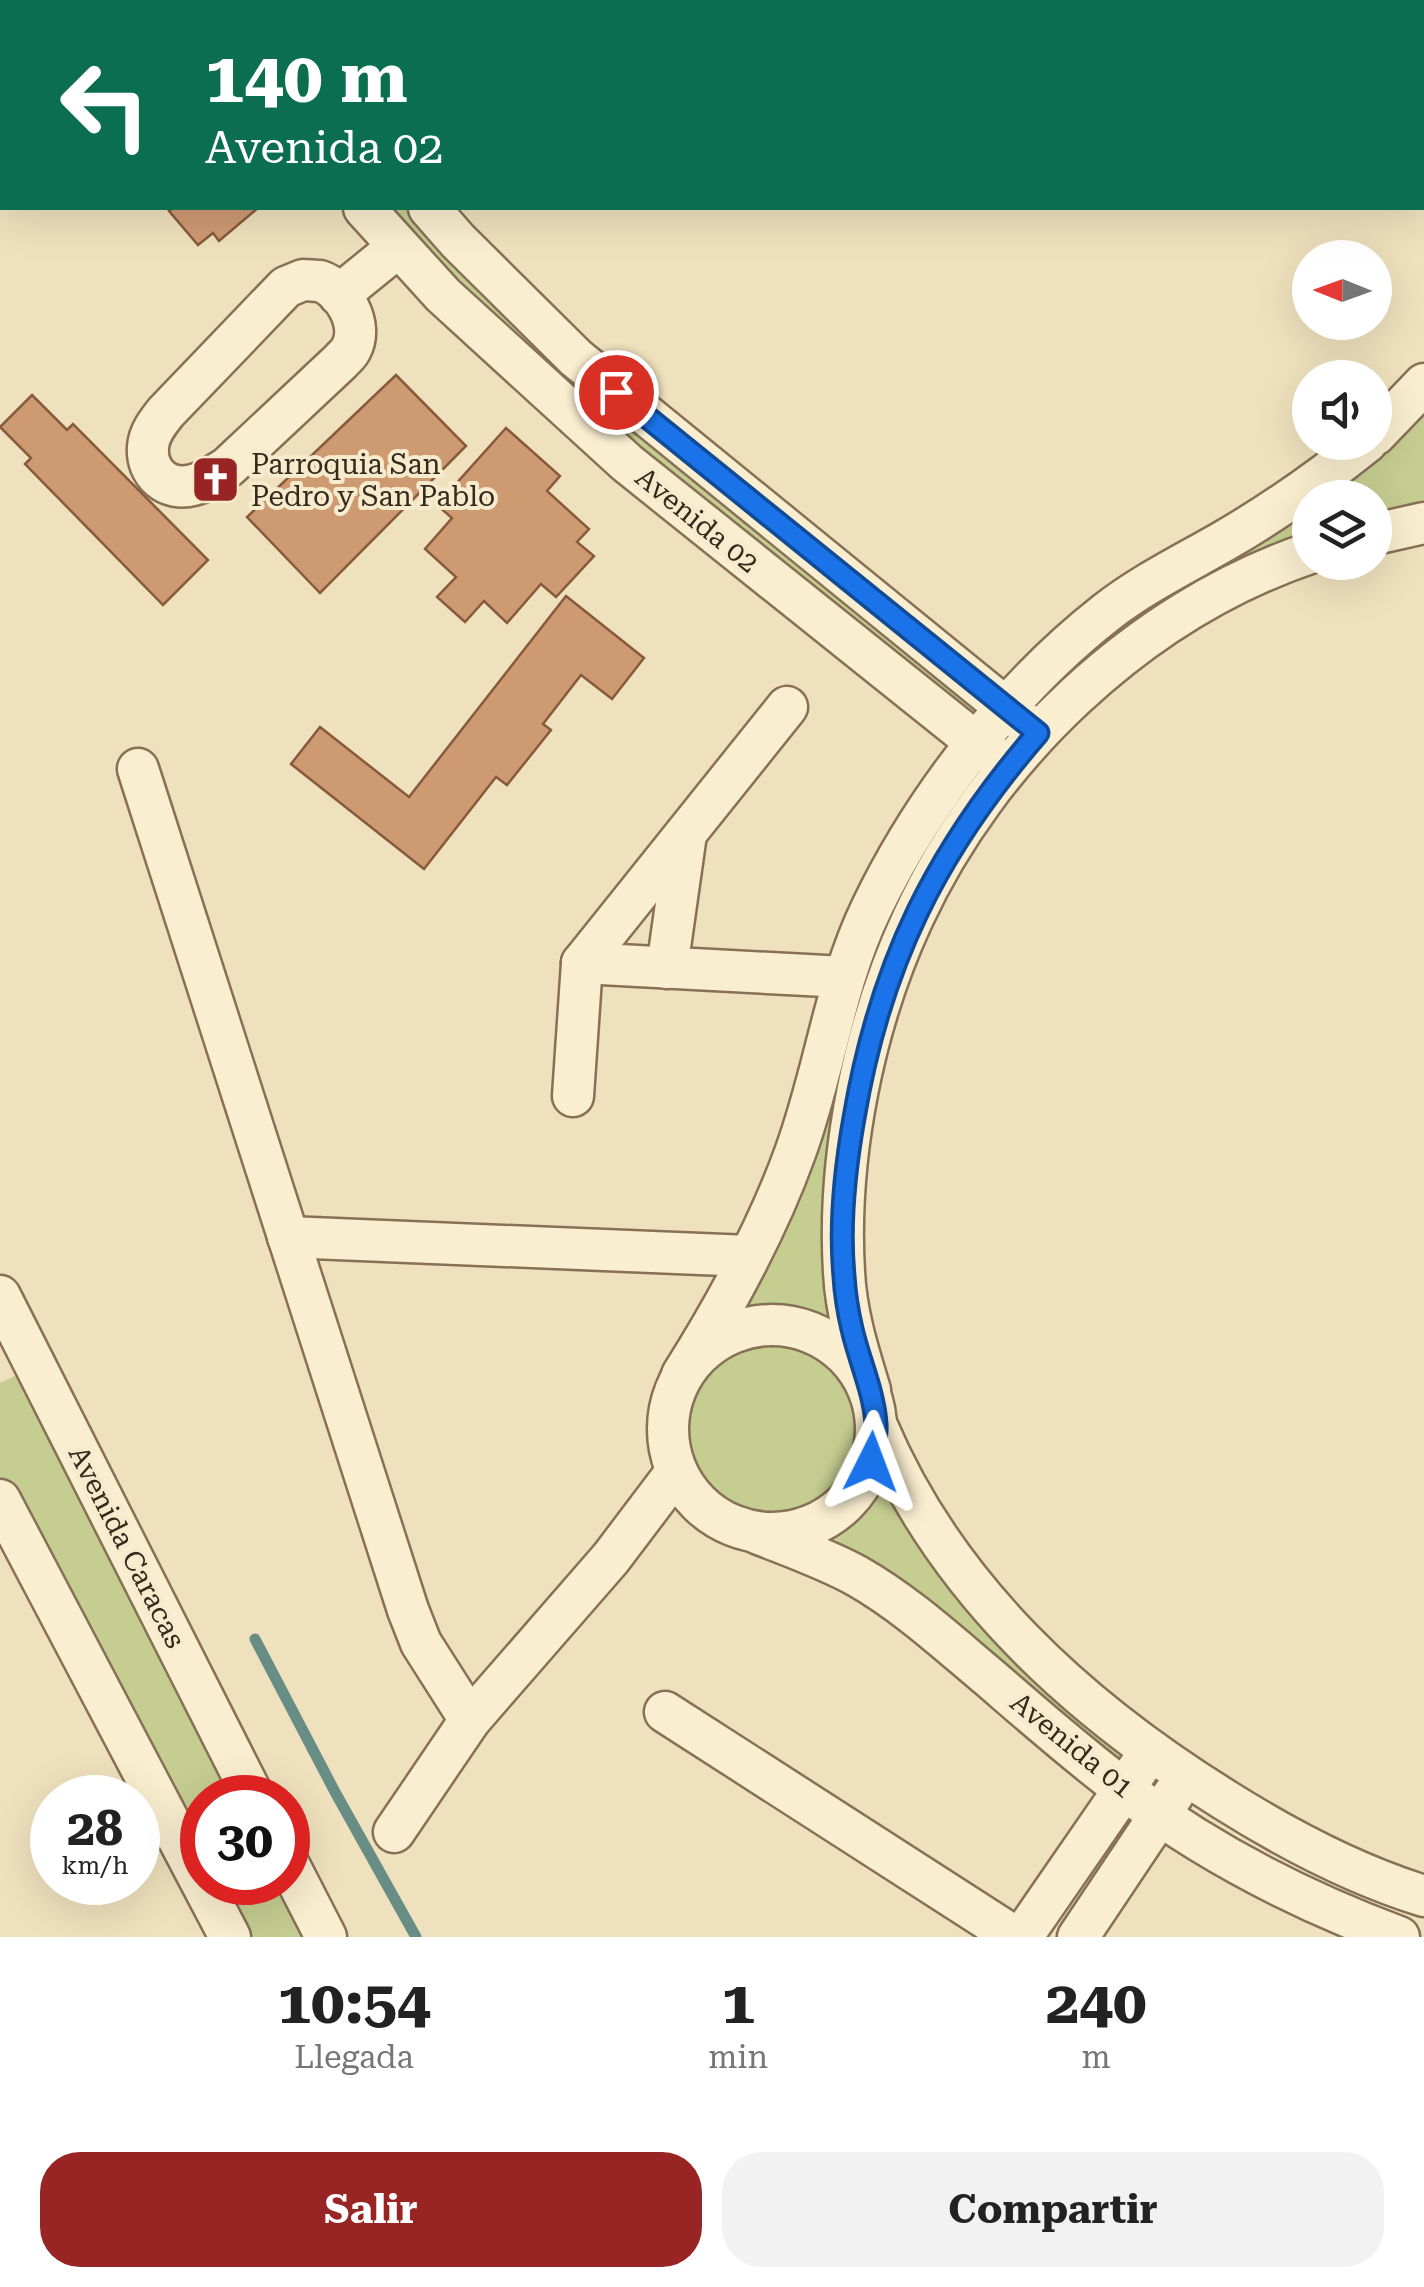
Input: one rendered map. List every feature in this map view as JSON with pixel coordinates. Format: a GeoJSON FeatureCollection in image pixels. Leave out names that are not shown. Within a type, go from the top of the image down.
{"type":"FeatureCollection","features":[{"type":"Feature","properties":{"kind":"street","name":"Avenida 02"},"geometry":{"type":"LineString","coordinates":[[366,210],[443,294],[627,463],[993,755]]}},
{"type":"Feature","properties":{"kind":"street","name":"Avenida 02"},"geometry":{"type":"LineString","coordinates":[[431,210],[576,358],[1022,721]]}},
{"type":"Feature","properties":{"kind":"street"},"geometry":{"type":"LineString","coordinates":[[339,295],[398,246]]}},
{"type":"Feature","properties":{"kind":"street"},"geometry":{"type":"LineString","coordinates":[[303,280],[319,281],[339,295],[350,310],[356,331],[352,348],[341,362],[228,467],[210,479],[189,487],[170,485],[157,478],[149,463],[148,444],[154,427],[286,287],[303,280]]}},
{"type":"Feature","properties":{"kind":"street"},"geometry":{"type":"LineString","coordinates":[[1392,417],[1424,384]]}},
{"type":"Feature","properties":{"kind":"street"},"geometry":{"type":"LineString","coordinates":[[1022,721],[1028,684],[1107,612],[1144,586],[1277,509],[1343,460]]}},
{"type":"Feature","properties":{"kind":"street"},"geometry":{"type":"LineString","coordinates":[[687,512],[718,474]]}},
{"type":"Feature","properties":{"kind":"street"},"geometry":{"type":"LineString","coordinates":[[1392,530],[1424,523]]}},
{"type":"Feature","properties":{"kind":"street"},"geometry":{"type":"LineString","coordinates":[[993,755],[970,820],[913,917],[891,971],[859,1088],[844,1183],[844,1274],[851,1328],[873,1408],[871,1462],[855,1494],[828,1518],[795,1532],[759,1534],[725,1524],[696,1502],[676,1472],[668,1440],[670,1406],[682,1376],[714,1325],[768,1219],[796,1151],[844,977],[872,907],[925,812],[993,755],[1022,721],[1192,607],[1292,559]]}},
{"type":"Feature","properties":{"kind":"street"},"geometry":{"type":"LineString","coordinates":[[573,1096],[582,963],[787,707]]}},
{"type":"Feature","properties":{"kind":"street"},"geometry":{"type":"LineString","coordinates":[[138,768],[408,1610],[421,1643],[470,1720]]}},
{"type":"Feature","properties":{"kind":"street"},"geometry":{"type":"LineString","coordinates":[[668,968],[686,833]]}},
{"type":"Feature","properties":{"kind":"street"},"geometry":{"type":"LineString","coordinates":[[582,963],[844,977]]}},
{"type":"Feature","properties":{"kind":"street"},"geometry":{"type":"LineString","coordinates":[[288,1237],[750,1256]]}},
{"type":"Feature","properties":{"kind":"street","name":"Avenida Caracas"},"geometry":{"type":"LineString","coordinates":[[0,1296],[242,1775]]}},
{"type":"Feature","properties":{"kind":"street"},"geometry":{"type":"LineString","coordinates":[[682,1376],[704,1350],[732,1332],[764,1324],[797,1327],[827,1340],[852,1362],[873,1408]]}},
{"type":"Feature","properties":{"kind":"street","name":"Avenida 01"},"geometry":{"type":"LineString","coordinates":[[873,1408],[892,1462],[948,1554],[1001,1620],[1059,1678],[1151,1751],[1256,1819],[1329,1858],[1424,1896]]}},
{"type":"Feature","properties":{"kind":"street"},"geometry":{"type":"LineString","coordinates":[[394,1832],[470,1720],[612,1558],[676,1472]]}},
{"type":"Feature","properties":{"kind":"street"},"geometry":{"type":"LineString","coordinates":[[0,1500],[223,1932]]}},
{"type":"Feature","properties":{"kind":"street","name":"Avenida 01"},"geometry":{"type":"LineString","coordinates":[[759,1534],[842,1568],[896,1601],[946,1638],[1124,1790],[1227,1859],[1318,1905],[1399,1937]]}},
{"type":"Feature","properties":{"kind":"street"},"geometry":{"type":"LineString","coordinates":[[666,1712],[1019,1937],[1151,1751]]}},
{"type":"Feature","properties":{"kind":"street"},"geometry":{"type":"LineString","coordinates":[[1078,1937],[1186,1775]]}},
{"type":"Feature","properties":{"kind":"street"},"geometry":{"type":"LineString","coordinates":[[310,1905],[326,1937]]}},
{"type":"Feature","properties":{"kind":"green space"},"geometry":{"type":"Polygon","coordinates":[[[366,210],[431,210],[1007,708],[1292,487],[1292,565],[1038,733],[1007,709],[978,742],[1008,768],[938,872],[850,1136],[870,1390],[918,1509],[1151,1751],[1124,1790],[988,1677],[759,1534],[725,1524],[696,1502],[676,1472],[668,1440],[670,1406],[830,1027],[977,742],[366,210]]]}},
{"type":"Feature","properties":{"kind":"green space"},"geometry":{"type":"Polygon","coordinates":[[[1424,384],[1424,523],[1392,530],[1392,480],[1300,480],[1326,460],[1392,460],[1392,409],[1424,384]]]}},
{"type":"Feature","properties":{"kind":"green space"},"geometry":{"type":"Polygon","coordinates":[[[36,1366],[243,1775],[180,1775],[180,1842],[160,1804],[160,1775],[145,1775],[0,1500],[0,1383],[36,1366]]]}},
{"type":"Feature","properties":{"kind":"green space"},"geometry":{"type":"Polygon","coordinates":[[[213,1905],[304,1905],[326,1937],[230,1937],[213,1905]]]}},
{"type":"Feature","properties":{"kind":"building"},"geometry":{"type":"Polygon","coordinates":[[[256,210],[219,241],[213,233],[198,245],[169,211],[256,210]]]}},
{"type":"Feature","properties":{"kind":"building"},"geometry":{"type":"Polygon","coordinates":[[[396,375],[466,446],[320,593],[247,517],[396,375]]]}},
{"type":"Feature","properties":{"kind":"building"},"geometry":{"type":"Polygon","coordinates":[[[32,395],[67,430],[73,424],[208,560],[163,605],[25,464],[31,458],[0,427],[32,395]]]}},
{"type":"Feature","properties":{"kind":"building"},"geometry":{"type":"Polygon","coordinates":[[[506,428],[560,476],[547,491],[589,529],[577,542],[594,556],[556,597],[541,584],[507,623],[484,601],[465,622],[437,597],[456,577],[425,549],[452,518],[437,505],[506,428]]]}},
{"type":"Feature","properties":{"kind":"building"},"geometry":{"type":"Polygon","coordinates":[[[566,596],[644,658],[612,699],[581,675],[543,724],[551,730],[507,785],[496,777],[424,869],[291,764],[320,727],[409,797],[566,596]]]}},
{"type":"Feature","properties":{"kind":"waterway"},"geometry":{"type":"LineString","coordinates":[[255,1639],[416,1937]]}},
{"type":"Feature","properties":{"kind":"place","name":"Parroquia San Pedro y San Pablo"},"geometry":{"type":"Point","coordinates":[216,480]}},
{"type":"Feature","properties":{"kind":"route"},"geometry":{"type":"LineString","coordinates":[[616,392],[1038,733],[999,778],[970,820],[913,917],[891,971],[859,1088],[844,1183],[844,1274],[851,1328],[877,1426],[871,1462]]}}]}
